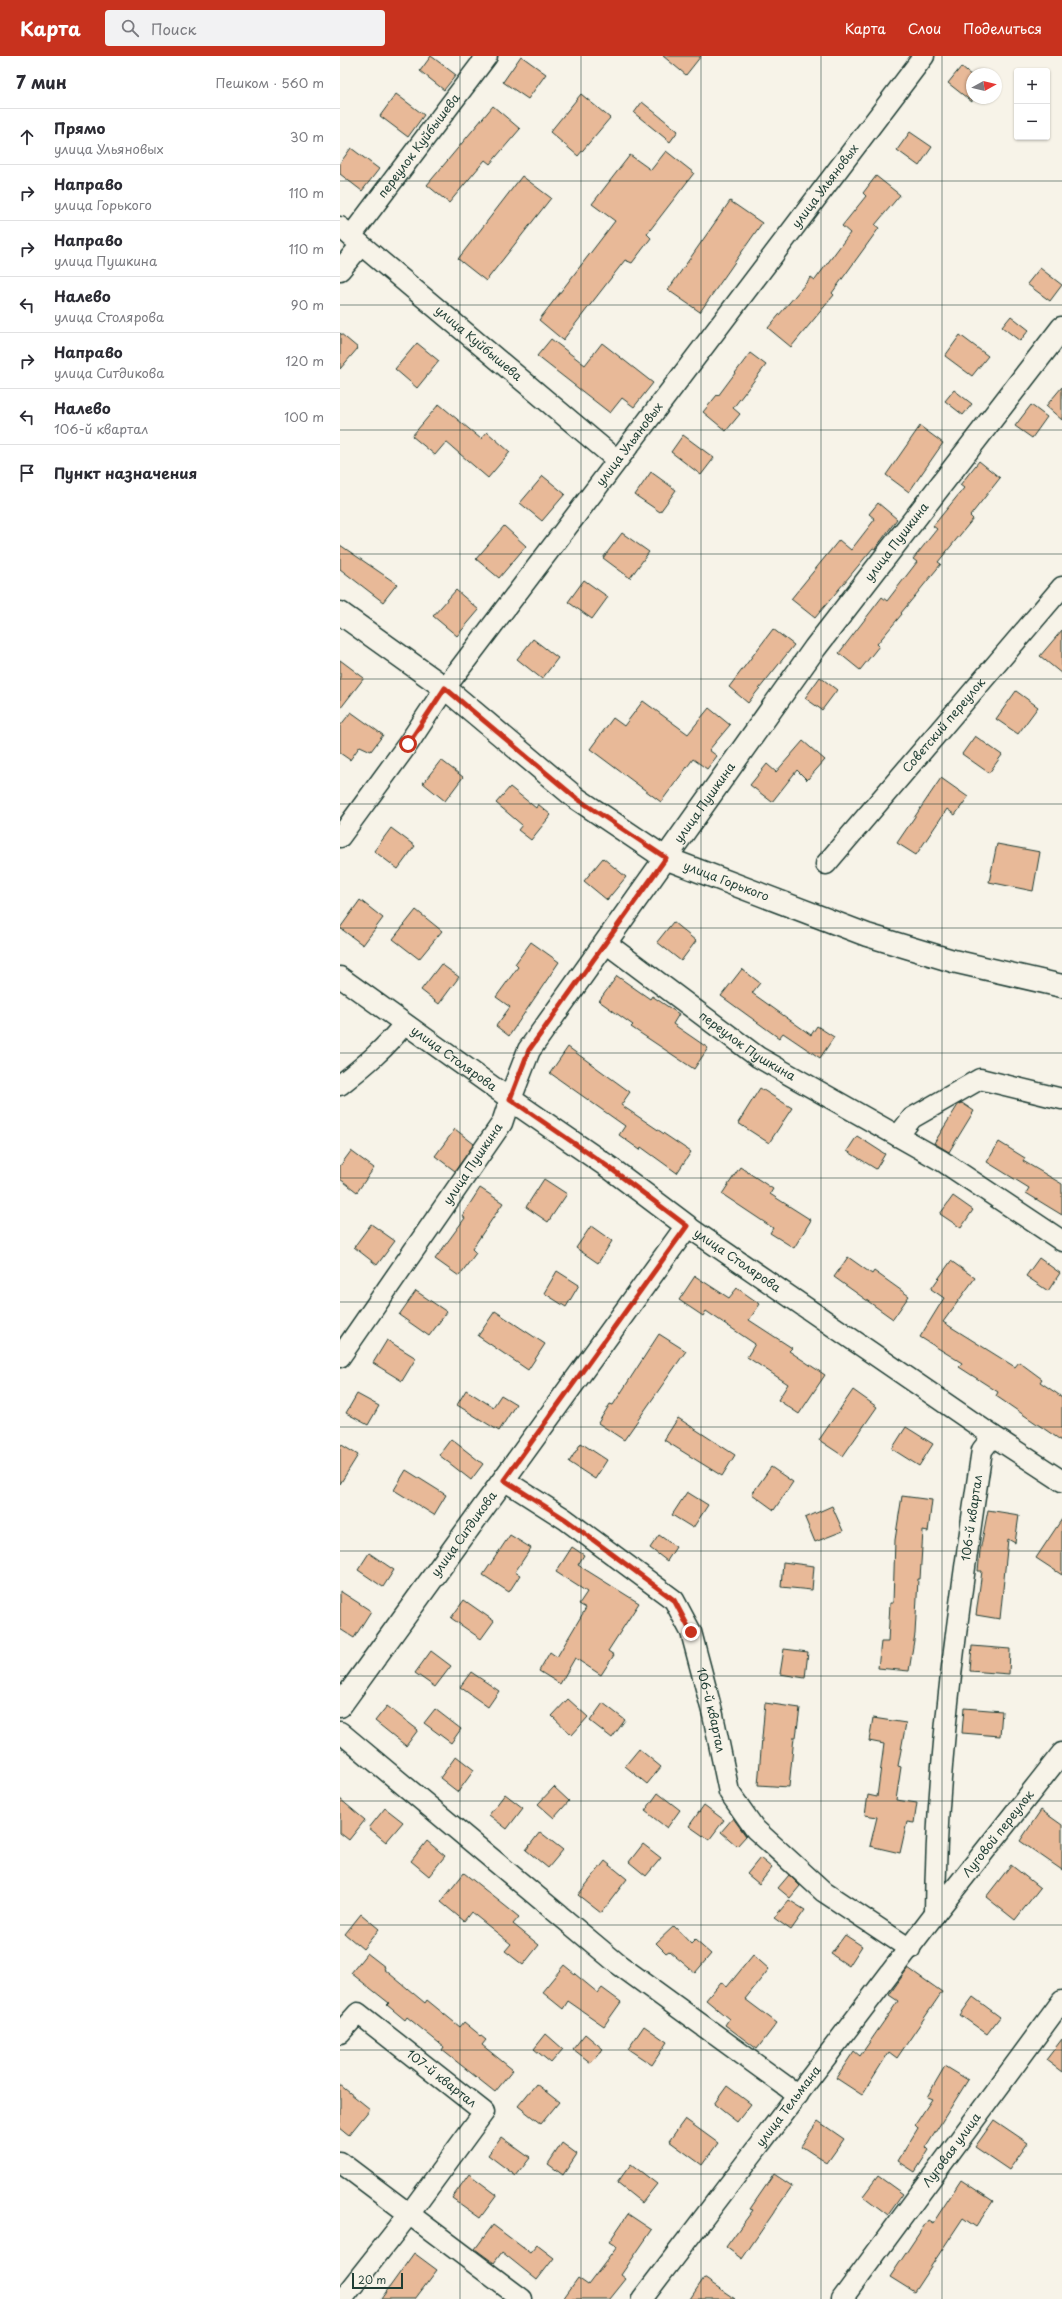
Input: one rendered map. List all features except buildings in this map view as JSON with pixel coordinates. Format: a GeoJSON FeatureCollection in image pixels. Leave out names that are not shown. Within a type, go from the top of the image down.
{"type":"FeatureCollection","features":[{"type":"Feature","properties":{"kind":"street","name":"переулок Куйбышева"},"geometry":{"type":"LineString","coordinates":[[340,270],[351,236],[487,56]]}},
{"type":"Feature","properties":{"kind":"street","name":"улица Ульяновых"},"geometry":{"type":"LineString","coordinates":[[340,837],[408,744],[445,688],[924,56]]}},
{"type":"Feature","properties":{"kind":"street","name":"улица Куйбышева"},"geometry":{"type":"LineString","coordinates":[[351,236],[617,460]]}},
{"type":"Feature","properties":{"kind":"street","name":"улица Пушкина"},"geometry":{"type":"LineString","coordinates":[[340,1357],[502,1123],[529,1050],[815,648],[1062,328]]}},
{"type":"Feature","properties":{"kind":"street","name":"Советский переулок"},"geometry":{"type":"LineString","coordinates":[[826,864],[1062,587]]}},
{"type":"Feature","properties":{"kind":"street","name":"улица Горького"},"geometry":{"type":"LineString","coordinates":[[340,613],[445,688],[576,798],[666,858],[867,936],[953,961],[1062,986]]}},
{"type":"Feature","properties":{"kind":"street","name":"переулок Пушкина"},"geometry":{"type":"LineString","coordinates":[[606,943],[758,1057],[942,1162],[1062,1241]]}},
{"type":"Feature","properties":{"kind":"street","name":"улица Столярова"},"geometry":{"type":"LineString","coordinates":[[340,977],[510,1099],[610,1168],[687,1226],[993,1436],[1062,1481]]}},
{"type":"Feature","properties":{"kind":"street"},"geometry":{"type":"LineString","coordinates":[[340,1085],[369,1062],[392,1040],[404,1024]]}},
{"type":"Feature","properties":{"kind":"street"},"geometry":{"type":"LineString","coordinates":[[898,1136],[912,1118],[980,1079],[1062,1099]]}},
{"type":"Feature","properties":{"kind":"street","name":"улица Ситдикова"},"geometry":{"type":"LineString","coordinates":[[340,1706],[687,1226]]}},
{"type":"Feature","properties":{"kind":"street","name":"106-й квартал"},"geometry":{"type":"LineString","coordinates":[[935,1914],[936,1859],[942,1770],[955,1638],[982,1450],[993,1436]]}},
{"type":"Feature","properties":{"kind":"street","name":"106-й квартал"},"geometry":{"type":"LineString","coordinates":[[504,1480],[565,1519],[674,1600],[691,1632],[713,1715],[729,1792],[755,1829],[824,1892],[910,1949]]}},
{"type":"Feature","properties":{"kind":"street"},"geometry":{"type":"LineString","coordinates":[[340,1732],[618,1964],[798,2095]]}},
{"type":"Feature","properties":{"kind":"street","name":"Луговой переулок"},"geometry":{"type":"LineString","coordinates":[[935,1914],[1062,1753]]}},
{"type":"Feature","properties":{"kind":"street","name":"улица Тельмана"},"geometry":{"type":"LineString","coordinates":[[642,2299],[910,1949],[935,1914]]}},
{"type":"Feature","properties":{"kind":"street","name":"Луговая улица"},"geometry":{"type":"LineString","coordinates":[[842,2299],[1062,2001]]}},
{"type":"Feature","properties":{"kind":"street","name":"107-й квартал"},"geometry":{"type":"LineString","coordinates":[[340,2034],[358,2013],[484,2112],[410,2213],[343,2298],[340,2296]]}},
{"type":"Feature","properties":{"kind":"street"},"geometry":{"type":"LineString","coordinates":[[340,2162],[410,2213],[522,2299]]}},
{"type":"Feature","properties":{"kind":"route"},"geometry":{"type":"LineString","coordinates":[[408,744],[445,688],[576,798],[666,858],[529,1050],[510,1099],[610,1168],[687,1226],[504,1480],[565,1519],[674,1600],[691,1632]]}}]}
